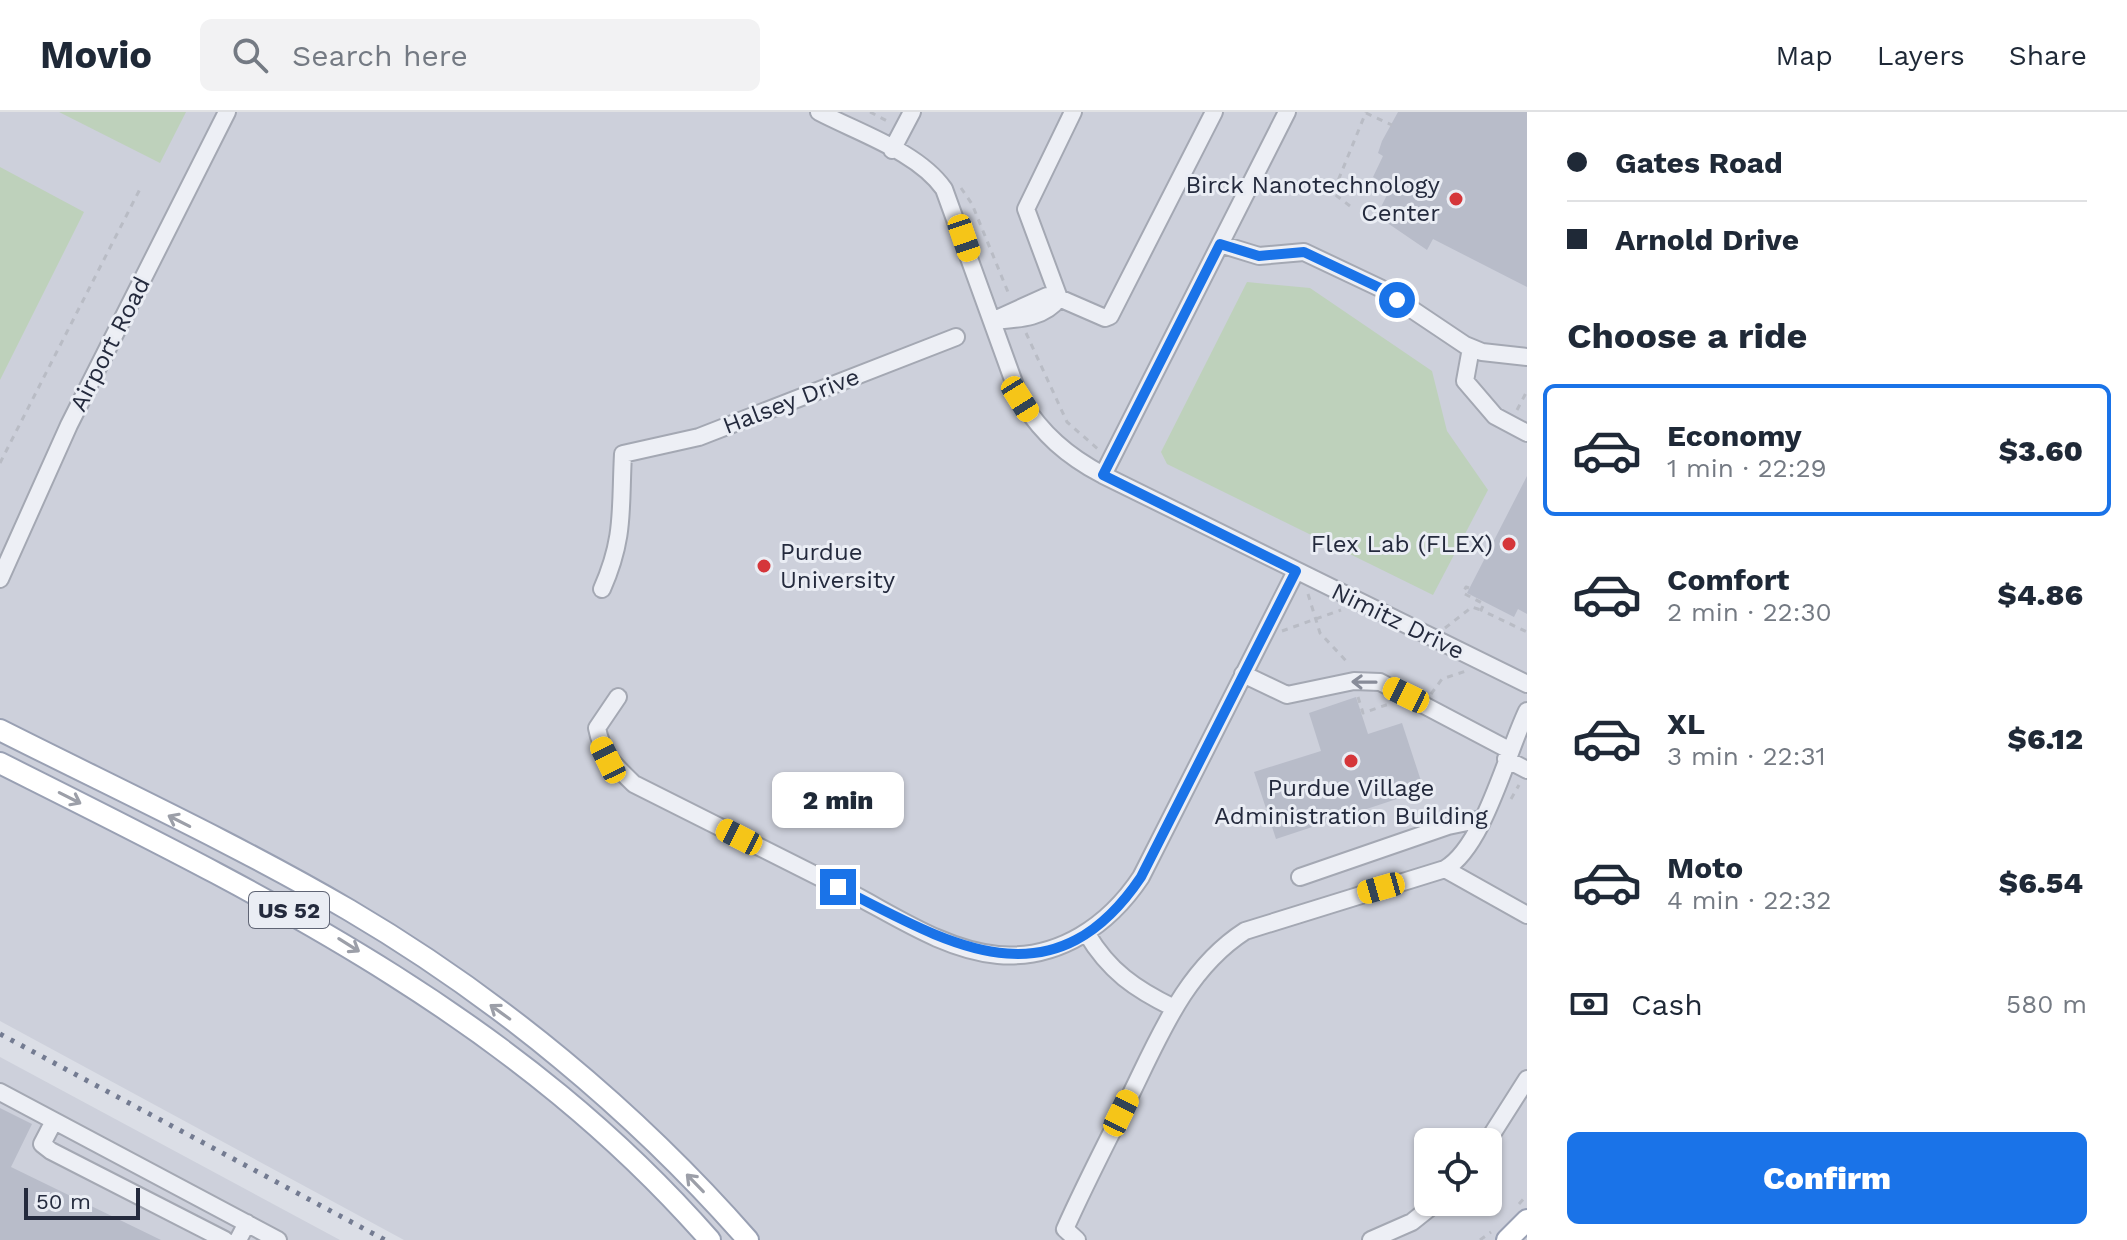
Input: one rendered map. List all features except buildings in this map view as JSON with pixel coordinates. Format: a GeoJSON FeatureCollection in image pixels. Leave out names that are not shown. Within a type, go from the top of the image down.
{"type":"FeatureCollection","features":[{"type":"Feature","properties":{"kind":"main road","name":"US 52"},"geometry":{"type":"LineString","coordinates":[[0,730],[298,882],[414,951],[573,1070],[676,1164],[748,1240]]}},
{"type":"Feature","properties":{"kind":"main road","name":"US 52"},"geometry":{"type":"LineString","coordinates":[[0,763],[275,902],[420,990],[556,1092],[657,1185],[710,1240]]}},
{"type":"Feature","properties":{"kind":"main road"},"geometry":{"type":"LineString","coordinates":[[1507,1240],[1527,1220]]}},
{"type":"Feature","properties":{"kind":"street","name":"Airport Road"},"geometry":{"type":"LineString","coordinates":[[0,579],[69,425],[227,112]]}},
{"type":"Feature","properties":{"kind":"street","name":"Nimitz Drive"},"geometry":{"type":"LineString","coordinates":[[819,112],[924,168],[944,189],[1020,399],[1037,425],[1058,447],[1103,475],[1527,684]]}},
{"type":"Feature","properties":{"kind":"street"},"geometry":{"type":"LineString","coordinates":[[892,150],[912,112]]}},
{"type":"Feature","properties":{"kind":"street"},"geometry":{"type":"LineString","coordinates":[[1073,112],[1026,209],[1059,298],[1105,318],[1110,316],[1214,112]]}},
{"type":"Feature","properties":{"kind":"street"},"geometry":{"type":"LineString","coordinates":[[1103,475],[1287,112]]}},
{"type":"Feature","properties":{"kind":"street"},"geometry":{"type":"LineString","coordinates":[[1220,244],[1259,256],[1304,252],[1380,288],[1446,335],[1471,348],[1527,357]]}},
{"type":"Feature","properties":{"kind":"street"},"geometry":{"type":"LineString","coordinates":[[992,321],[1030,316],[1052,307],[1059,298]]}},
{"type":"Feature","properties":{"kind":"street","name":"Halsey Drive"},"geometry":{"type":"LineString","coordinates":[[602,589],[616,556],[623,521],[623,454],[699,437],[956,337]]}},
{"type":"Feature","properties":{"kind":"street"},"geometry":{"type":"LineString","coordinates":[[1471,348],[1465,381],[1495,416],[1527,433]]}},
{"type":"Feature","properties":{"kind":"street"},"geometry":{"type":"LineString","coordinates":[[618,697],[597,728],[608,760],[634,784],[913,925],[966,948],[999,955],[1053,948],[1087,934],[1113,914],[1141,877],[1296,571]]}},
{"type":"Feature","properties":{"kind":"street"},"geometry":{"type":"LineString","coordinates":[[1243,674],[1287,695],[1370,680],[1426,704],[1507,754],[1524,776]]}},
{"type":"Feature","properties":{"kind":"street"},"geometry":{"type":"LineString","coordinates":[[1077,1240],[1065,1229],[1174,1008],[1220,947],[1245,931],[1445,869],[1468,850],[1527,711]]}},
{"type":"Feature","properties":{"kind":"street"},"geometry":{"type":"LineString","coordinates":[[1300,877],[1448,826],[1482,819]]}},
{"type":"Feature","properties":{"kind":"street"},"geometry":{"type":"LineString","coordinates":[[1445,869],[1527,915]]}},
{"type":"Feature","properties":{"kind":"street"},"geometry":{"type":"LineString","coordinates":[[1087,934],[1103,961],[1152,997],[1174,1008]]}},
{"type":"Feature","properties":{"kind":"street"},"geometry":{"type":"LineString","coordinates":[[1496,1128],[1527,1079]]}},
{"type":"Feature","properties":{"kind":"street"},"geometry":{"type":"LineString","coordinates":[[0,1092],[278,1240]]}},
{"type":"Feature","properties":{"kind":"street"},"geometry":{"type":"LineString","coordinates":[[54,1121],[42,1144],[51,1151],[225,1240]]}},
{"type":"Feature","properties":{"kind":"street"},"geometry":{"type":"LineString","coordinates":[[1371,1240],[1420,1216]]}},
{"type":"Feature","properties":{"kind":"street"},"geometry":{"type":"LineString","coordinates":[[238,1240],[247,1223]]}},
{"type":"Feature","properties":{"kind":"path"},"geometry":{"type":"LineString","coordinates":[[870,112],[903,129]]}},
{"type":"Feature","properties":{"kind":"path"},"geometry":{"type":"LineString","coordinates":[[1350,206],[1333,193],[1366,112],[1392,125]]}},
{"type":"Feature","properties":{"kind":"path"},"geometry":{"type":"LineString","coordinates":[[0,463],[141,187]]}},
{"type":"Feature","properties":{"kind":"path"},"geometry":{"type":"LineString","coordinates":[[1469,588],[1466,587],[1463,593],[1484,604],[1481,610]]}},
{"type":"Feature","properties":{"kind":"path"},"geometry":{"type":"LineString","coordinates":[[1308,594],[1320,633],[1349,664]]}},
{"type":"Feature","properties":{"kind":"path"},"geometry":{"type":"LineString","coordinates":[[1445,628],[1472,607],[1493,612],[1527,632]]}},
{"type":"Feature","properties":{"kind":"path"},"geometry":{"type":"LineString","coordinates":[[1282,631],[1341,610]]}},
{"type":"Feature","properties":{"kind":"path"},"geometry":{"type":"LineString","coordinates":[[1426,704],[1442,679],[1467,671]]}},
{"type":"Feature","properties":{"kind":"path"},"geometry":{"type":"LineString","coordinates":[[1357,693],[1362,713],[1406,695]]}},
{"type":"Feature","properties":{"kind":"path"},"geometry":{"type":"LineString","coordinates":[[1511,799],[1524,776]]}},
{"type":"Feature","properties":{"kind":"shaded area","name":"Purdue University"},"geometry":{"type":"Polygon","coordinates":[[[0,112],[1527,112],[1527,1240],[404,1240],[0,1021],[0,112]]]}},
{"type":"Feature","properties":{"kind":"shaded area"},"geometry":{"type":"Polygon","coordinates":[[[0,1057],[340,1240],[0,1240],[0,1057]]]}},
{"type":"Feature","properties":{"kind":"green space"},"geometry":{"type":"Polygon","coordinates":[[[59,112],[186,112],[160,163],[59,112]]]}},
{"type":"Feature","properties":{"kind":"green space"},"geometry":{"type":"Polygon","coordinates":[[[0,167],[84,212],[0,380],[0,167]]]}},
{"type":"Feature","properties":{"kind":"green space"},"geometry":{"type":"Polygon","coordinates":[[[1247,282],[1310,288],[1432,371],[1447,431],[1488,490],[1433,595],[1167,464],[1161,452],[1247,282]]]}},
{"type":"Feature","properties":{"kind":"railway"},"geometry":{"type":"LineString","coordinates":[[0,1034],[385,1240]]}},
{"type":"Feature","properties":{"kind":"place","name":"Birck Nanotechnology Center"},"geometry":{"type":"Point","coordinates":[1456,199]}},
{"type":"Feature","properties":{"kind":"place","name":"Flex Lab (FLEX)"},"geometry":{"type":"Point","coordinates":[1509,544]}},
{"type":"Feature","properties":{"kind":"place","name":"Purdue University"},"geometry":{"type":"Point","coordinates":[764,566]}},
{"type":"Feature","properties":{"kind":"place","name":"Purdue Village Administration Building"},"geometry":{"type":"Point","coordinates":[1351,761]}},
{"type":"Feature","properties":{"kind":"route"},"geometry":{"type":"LineString","coordinates":[[838,887],[937,937],[966,948],[999,955],[1026,954],[1053,948],[1087,934],[1113,914],[1141,877],[1296,571],[1103,475],[1220,244],[1241,253],[1259,256],[1304,252],[1380,288],[1397,300]]}}]}
